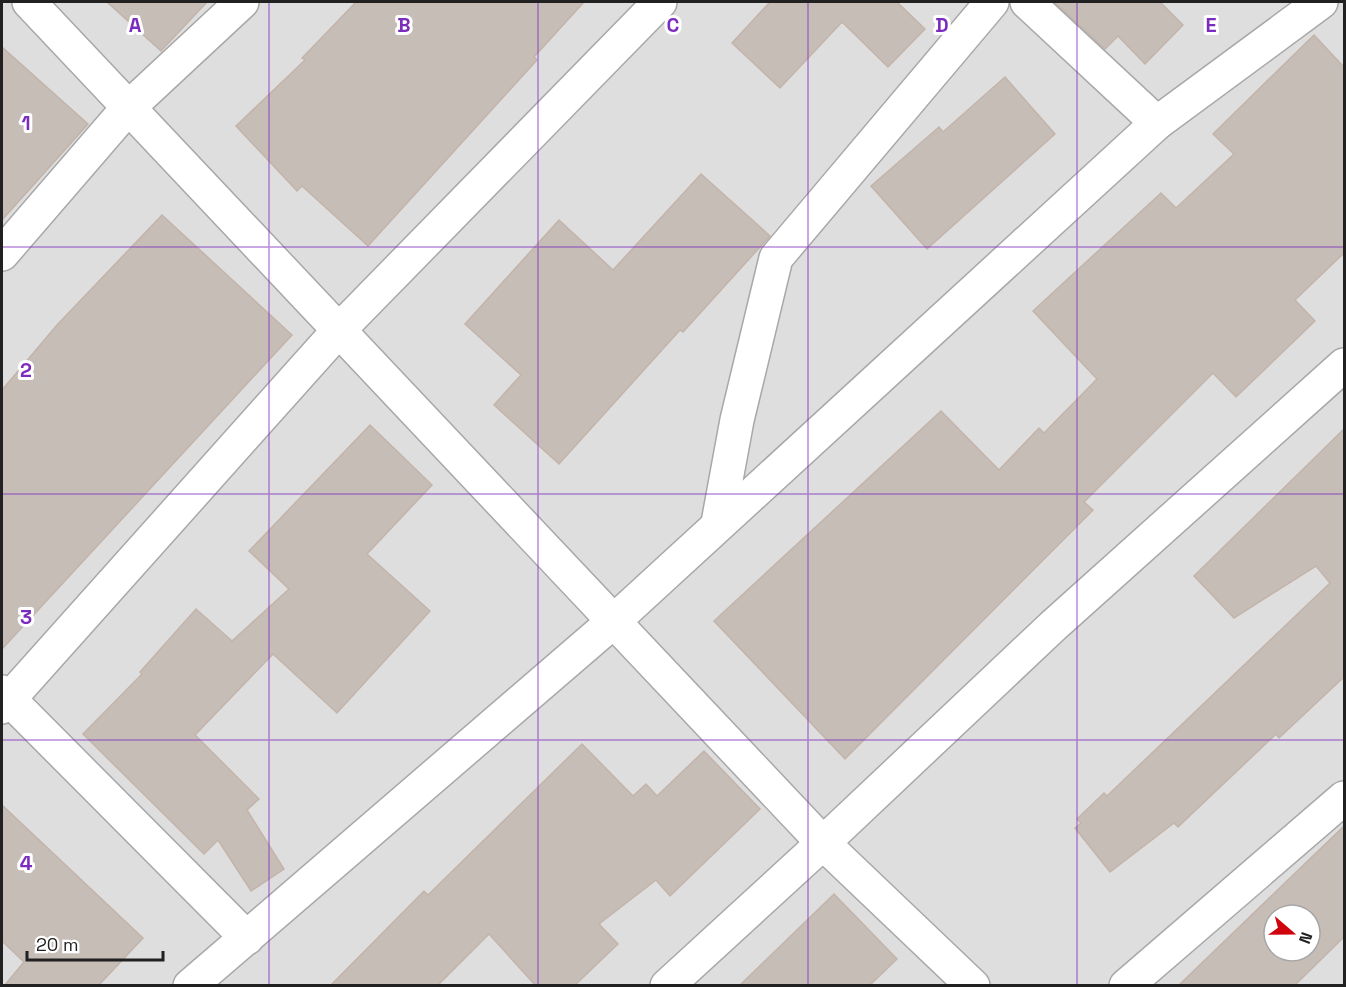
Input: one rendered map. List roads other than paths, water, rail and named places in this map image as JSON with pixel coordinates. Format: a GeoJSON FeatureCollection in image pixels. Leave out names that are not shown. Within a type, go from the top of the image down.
{"type":"FeatureCollection","features":[{"type":"Feature","properties":{"kind":"street"},"geometry":{"type":"LineString","coordinates":[[29,2],[127,109],[823,843],[973,986]]}},
{"type":"Feature","properties":{"kind":"street"},"geometry":{"type":"LineString","coordinates":[[2,254],[127,109],[242,2]]}},
{"type":"Feature","properties":{"kind":"street"},"geometry":{"type":"LineString","coordinates":[[246,938],[4,699],[339,330],[660,2]]}},
{"type":"Feature","properties":{"kind":"street"},"geometry":{"type":"LineString","coordinates":[[718,523],[737,420],[776,258],[992,2]]}},
{"type":"Feature","properties":{"kind":"street"},"geometry":{"type":"LineString","coordinates":[[1027,2],[1157,123]]}},
{"type":"Feature","properties":{"kind":"street"},"geometry":{"type":"LineString","coordinates":[[190,986],[614,621],[718,523],[1157,123],[1321,2]]}},
{"type":"Feature","properties":{"kind":"street"},"geometry":{"type":"LineString","coordinates":[[667,986],[823,843],[1053,626],[1344,365]]}},
{"type":"Feature","properties":{"kind":"street"},"geometry":{"type":"LineString","coordinates":[[1126,986],[1344,798]]}}]}
